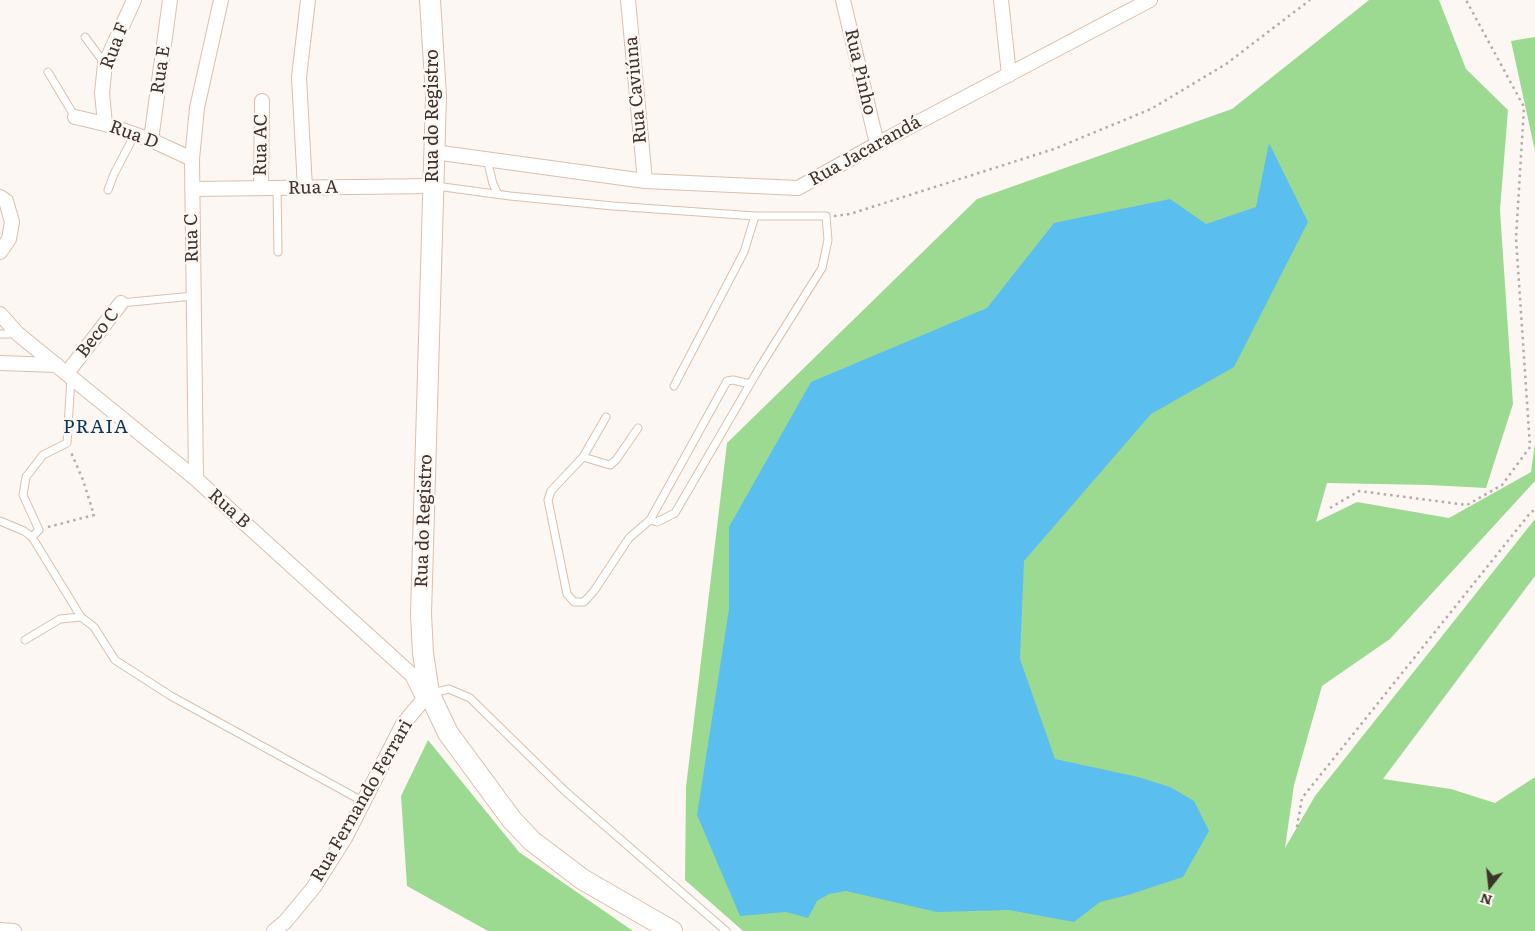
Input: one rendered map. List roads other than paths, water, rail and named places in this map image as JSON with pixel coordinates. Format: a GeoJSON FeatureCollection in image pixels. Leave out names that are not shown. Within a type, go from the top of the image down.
{"type":"FeatureCollection","features":[{"type":"Feature","properties":{"kind":"main road","name":"Rua do Registro"},"geometry":{"type":"LineString","coordinates":[[430,0],[436,96],[421,614],[427,696],[448,733],[512,820],[532,841],[582,879],[672,931]]}},
{"type":"Feature","properties":{"kind":"street","name":"Rua F"},"geometry":{"type":"LineString","coordinates":[[106,124],[102,92],[105,64],[134,0]]}},
{"type":"Feature","properties":{"kind":"street","name":"Rua E"},"geometry":{"type":"LineString","coordinates":[[151,140],[170,0]]}},
{"type":"Feature","properties":{"kind":"street","name":"Rua C"},"geometry":{"type":"LineString","coordinates":[[196,479],[192,159],[197,108],[221,0]]}},
{"type":"Feature","properties":{"kind":"street"},"geometry":{"type":"LineString","coordinates":[[305,188],[299,76],[308,0]]}},
{"type":"Feature","properties":{"kind":"street","name":"Rua Caviúna"},"geometry":{"type":"LineString","coordinates":[[628,0],[645,181]]}},
{"type":"Feature","properties":{"kind":"street","name":"Rua Pinho"},"geometry":{"type":"LineString","coordinates":[[843,0],[877,144]]}},
{"type":"Feature","properties":{"kind":"street"},"geometry":{"type":"LineString","coordinates":[[1001,0],[1009,75]]}},
{"type":"Feature","properties":{"kind":"street","name":"Rua Jacarandá"},"geometry":{"type":"LineString","coordinates":[[434,152],[645,181],[798,188],[877,144],[1150,0]]}},
{"type":"Feature","properties":{"kind":"street","name":"Rua AC"},"geometry":{"type":"LineString","coordinates":[[261,188],[262,101]]}},
{"type":"Feature","properties":{"kind":"street","name":"Rua D"},"geometry":{"type":"LineString","coordinates":[[75,117],[106,124],[135,134],[192,159]]}},
{"type":"Feature","properties":{"kind":"street","name":"Rua A"},"geometry":{"type":"LineString","coordinates":[[192,189],[433,186]]}},
{"type":"Feature","properties":{"kind":"street"},"geometry":{"type":"LineString","coordinates":[[0,197],[6,201],[12,222],[9,239],[0,252]]}},
{"type":"Feature","properties":{"kind":"street","name":"Beco C"},"geometry":{"type":"LineString","coordinates":[[65,371],[121,304]]}},
{"type":"Feature","properties":{"kind":"street","name":"Rua B"},"geometry":{"type":"LineString","coordinates":[[0,314],[18,334],[196,479],[412,675],[427,696]]}},
{"type":"Feature","properties":{"kind":"street"},"geometry":{"type":"LineString","coordinates":[[0,363],[65,371]]}},
{"type":"Feature","properties":{"kind":"street","name":"Rua Fernando Ferrari"},"geometry":{"type":"LineString","coordinates":[[274,931],[285,922],[314,887],[346,838],[403,724],[427,696]]}},
{"type":"Feature","properties":{"kind":"street"},"geometry":{"type":"LineString","coordinates":[[0,930],[14,931]]}},
{"type":"Feature","properties":{"kind":"lane"},"geometry":{"type":"LineString","coordinates":[[85,37],[105,64]]}},
{"type":"Feature","properties":{"kind":"lane"},"geometry":{"type":"LineString","coordinates":[[48,72],[75,117]]}},
{"type":"Feature","properties":{"kind":"lane"},"geometry":{"type":"LineString","coordinates":[[108,190],[114,174],[135,134]]}},
{"type":"Feature","properties":{"kind":"lane"},"geometry":{"type":"LineString","coordinates":[[487,159],[493,184],[498,194]]}},
{"type":"Feature","properties":{"kind":"lane"},"geometry":{"type":"LineString","coordinates":[[433,186],[613,206],[756,216],[826,216],[828,240],[822,268],[750,384],[675,513],[657,522],[650,520]]}},
{"type":"Feature","properties":{"kind":"lane"},"geometry":{"type":"LineString","coordinates":[[277,188],[278,252]]}},
{"type":"Feature","properties":{"kind":"lane"},"geometry":{"type":"LineString","coordinates":[[674,386],[744,252],[756,216]]}},
{"type":"Feature","properties":{"kind":"lane","name":"Beco C"},"geometry":{"type":"LineString","coordinates":[[121,304],[193,296]]}},
{"type":"Feature","properties":{"kind":"lane"},"geometry":{"type":"LineString","coordinates":[[0,334],[18,334]]}},
{"type":"Feature","properties":{"kind":"lane"},"geometry":{"type":"LineString","coordinates":[[32,537],[40,530],[24,495],[26,477],[43,455],[67,443],[65,371]]}},
{"type":"Feature","properties":{"kind":"lane"},"geometry":{"type":"LineString","coordinates":[[606,417],[583,457],[551,491],[548,500],[567,594],[574,602],[584,602],[594,591],[629,538],[650,520],[727,381],[733,380],[750,384]]}},
{"type":"Feature","properties":{"kind":"lane"},"geometry":{"type":"LineString","coordinates":[[583,457],[610,465],[616,460],[638,428]]}},
{"type":"Feature","properties":{"kind":"lane"},"geometry":{"type":"LineString","coordinates":[[0,521],[24,531],[32,537],[81,617],[94,627],[115,660],[171,696],[365,802]]}},
{"type":"Feature","properties":{"kind":"lane"},"geometry":{"type":"LineString","coordinates":[[25,640],[60,619],[81,617]]}},
{"type":"Feature","properties":{"kind":"lane"},"geometry":{"type":"LineString","coordinates":[[427,696],[449,689],[470,698],[566,792],[726,931]]}},
{"type":"Feature","properties":{"kind":"water"},"geometry":{"type":"Polygon","coordinates":[[[1269,143],[1308,222],[1234,367],[1151,414],[1024,561],[1020,659],[1055,759],[1138,777],[1170,787],[1194,801],[1209,831],[1183,877],[1100,902],[1074,922],[1009,910],[937,912],[846,891],[829,894],[817,901],[808,918],[786,912],[740,916],[697,815],[729,609],[729,527],[811,382],[987,308],[1054,223],[1170,199],[1206,224],[1256,207],[1269,143]]]}},
{"type":"Feature","properties":{"kind":"district","name":"PRAIA"},"geometry":{"type":"Point","coordinates":[96,427]}}]}
